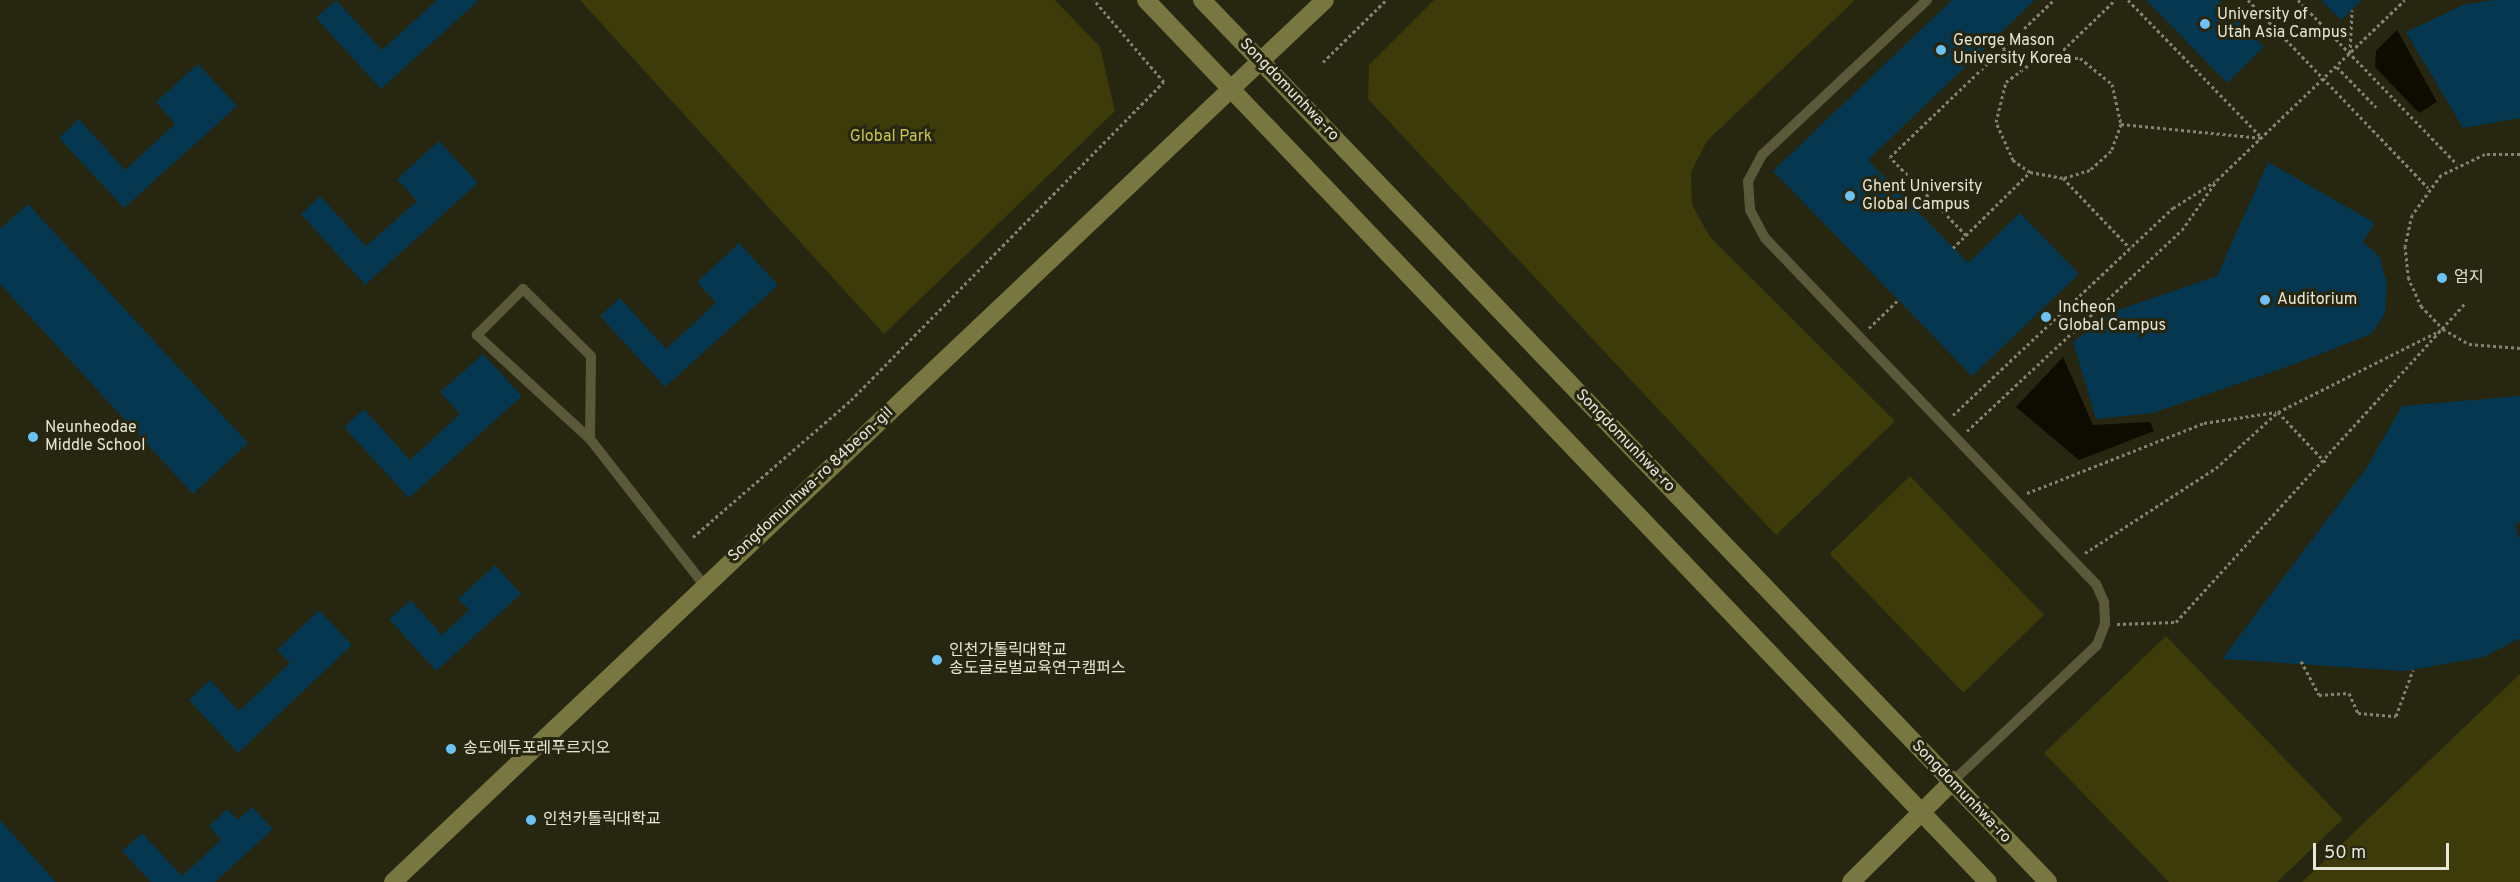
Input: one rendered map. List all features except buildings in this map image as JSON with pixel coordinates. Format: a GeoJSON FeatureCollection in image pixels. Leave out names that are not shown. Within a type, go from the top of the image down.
{"type":"FeatureCollection","features":[{"type":"Feature","properties":{"kind":"street"},"geometry":{"type":"LineString","coordinates":[[1146,0],[1988,882]]}},
{"type":"Feature","properties":{"kind":"street","name":"Songdomunhwa-ro"},"geometry":{"type":"LineString","coordinates":[[1202,0],[2048,882]]}},
{"type":"Feature","properties":{"kind":"street","name":"Songdomunhwa-ro 84beon-gil"},"geometry":{"type":"LineString","coordinates":[[393,882],[1325,0]]}},
{"type":"Feature","properties":{"kind":"street"},"geometry":{"type":"LineString","coordinates":[[1851,882],[1952,782]]}},
{"type":"Feature","properties":{"kind":"lane"},"geometry":{"type":"LineString","coordinates":[[1927,0],[1762,155],[1748,181],[1750,210],[1765,238],[2096,584],[2105,624],[2097,645],[1952,782]]}},
{"type":"Feature","properties":{"kind":"lane"},"geometry":{"type":"LineString","coordinates":[[591,439],[591,356],[523,289],[477,335],[591,439],[705,586]]}},
{"type":"Feature","properties":{"kind":"path"},"geometry":{"type":"LineString","coordinates":[[693,537],[851,400],[1164,82],[1094,0]]}},
{"type":"Feature","properties":{"kind":"path"},"geometry":{"type":"LineString","coordinates":[[1323,62],[1386,0]]}},
{"type":"Feature","properties":{"kind":"path"},"geometry":{"type":"LineString","coordinates":[[1966,236],[1890,157],[2054,0]]}},
{"type":"Feature","properties":{"kind":"path"},"geometry":{"type":"LineString","coordinates":[[2059,54],[2098,68],[2116,94],[2121,124],[2111,151],[2090,170],[2063,178],[2031,172],[2013,160],[1996,122],[2006,82],[2020,67],[2059,54],[2115,0]]}},
{"type":"Feature","properties":{"kind":"path"},"geometry":{"type":"LineString","coordinates":[[2128,0],[2262,138]]}},
{"type":"Feature","properties":{"kind":"path"},"geometry":{"type":"LineString","coordinates":[[2248,0],[2428,188]]}},
{"type":"Feature","properties":{"kind":"path"},"geometry":{"type":"LineString","coordinates":[[2298,0],[2457,164]]}},
{"type":"Feature","properties":{"kind":"path"},"geometry":{"type":"LineString","coordinates":[[1943,424],[2173,208],[2217,180],[2405,0]]}},
{"type":"Feature","properties":{"kind":"path"},"geometry":{"type":"LineString","coordinates":[[2350,54],[2352,10]]}},
{"type":"Feature","properties":{"kind":"path"},"geometry":{"type":"LineString","coordinates":[[2003,49],[2020,67]]}},
{"type":"Feature","properties":{"kind":"path"},"geometry":{"type":"LineString","coordinates":[[2337,67],[2376,107]]}},
{"type":"Feature","properties":{"kind":"path"},"geometry":{"type":"LineString","coordinates":[[2121,124],[2262,138]]}},
{"type":"Feature","properties":{"kind":"path"},"geometry":{"type":"LineString","coordinates":[[2520,154],[2485,154],[2457,164],[2428,188],[2412,215],[2406,256],[2421,306],[2443,329],[2469,344],[2520,348]]}},
{"type":"Feature","properties":{"kind":"path"},"geometry":{"type":"LineString","coordinates":[[1953,248],[2031,172]]}},
{"type":"Feature","properties":{"kind":"path"},"geometry":{"type":"LineString","coordinates":[[2063,178],[2130,248]]}},
{"type":"Feature","properties":{"kind":"path"},"geometry":{"type":"LineString","coordinates":[[1958,440],[2182,230],[2217,180]]}},
{"type":"Feature","properties":{"kind":"path"},"geometry":{"type":"LineString","coordinates":[[1878,320],[1898,300]]}},
{"type":"Feature","properties":{"kind":"path"},"geometry":{"type":"LineString","coordinates":[[2105,624],[2176,622],[2326,463],[2465,303]]}},
{"type":"Feature","properties":{"kind":"path"},"geometry":{"type":"LineString","coordinates":[[2073,560],[2216,468],[2278,412],[2443,329]]}},
{"type":"Feature","properties":{"kind":"path"},"geometry":{"type":"LineString","coordinates":[[2278,412],[2326,463]]}},
{"type":"Feature","properties":{"kind":"path"},"geometry":{"type":"LineString","coordinates":[[2014,498],[2204,423],[2278,412]]}},
{"type":"Feature","properties":{"kind":"path"},"geometry":{"type":"LineString","coordinates":[[2301,661],[2319,695],[2349,693],[2358,713],[2396,716],[2413,670]]}},
{"type":"Feature","properties":{"kind":"green space","name":"Global Park"},"geometry":{"type":"Polygon","coordinates":[[[580,0],[1055,0],[1100,47],[1115,111],[884,334],[580,0]]]}},
{"type":"Feature","properties":{"kind":"green space"},"geometry":{"type":"Polygon","coordinates":[[[1434,0],[1855,0],[1707,141],[1691,172],[1692,205],[1710,237],[1895,421],[1776,535],[1368,99],[1369,65],[1434,0]]]}},
{"type":"Feature","properties":{"kind":"green space"},"geometry":{"type":"Polygon","coordinates":[[[1910,476],[2044,615],[1964,693],[1829,554],[1910,476]]]}},
{"type":"Feature","properties":{"kind":"green space"},"geometry":{"type":"Polygon","coordinates":[[[2166,636],[2343,819],[2277,882],[2169,882],[2044,753],[2166,636]]]}},
{"type":"Feature","properties":{"kind":"green space"},"geometry":{"type":"Polygon","coordinates":[[[2520,674],[2520,882],[2302,882],[2520,674]]]}},
{"type":"Feature","properties":{"kind":"shaded area"},"geometry":{"type":"Polygon","coordinates":[[[2397,30],[2437,102],[2419,113],[2375,67],[2376,51],[2397,30]]]}},
{"type":"Feature","properties":{"kind":"shaded area"},"geometry":{"type":"Polygon","coordinates":[[[2063,357],[2093,425],[2150,422],[2154,431],[2079,460],[2016,407],[2063,357]]]}},
{"type":"Feature","properties":{"kind":"place","name":"University of Utah Asia Campus"},"geometry":{"type":"Point","coordinates":[2205,24]}},
{"type":"Feature","properties":{"kind":"place","name":"George Mason University Korea"},"geometry":{"type":"Point","coordinates":[1941,50]}},
{"type":"Feature","properties":{"kind":"place","name":"Ghent University Global Campus"},"geometry":{"type":"Point","coordinates":[1850,196]}},
{"type":"Feature","properties":{"kind":"place","name":"엄지"},"geometry":{"type":"Point","coordinates":[2442,278]}},
{"type":"Feature","properties":{"kind":"place","name":"Auditorium"},"geometry":{"type":"Point","coordinates":[2265,300]}},
{"type":"Feature","properties":{"kind":"place","name":"Incheon Global Campus"},"geometry":{"type":"Point","coordinates":[2046,317]}},
{"type":"Feature","properties":{"kind":"place","name":"Neunheodae Middle School"},"geometry":{"type":"Point","coordinates":[33,437]}},
{"type":"Feature","properties":{"kind":"place","name":"인천가톨릭대학교 송도글로벌교육연구캠퍼스"},"geometry":{"type":"Point","coordinates":[937,660]}},
{"type":"Feature","properties":{"kind":"place","name":"송도에듀포레푸르지오"},"geometry":{"type":"Point","coordinates":[451,749]}},
{"type":"Feature","properties":{"kind":"place","name":"인천카톨릭대학교"},"geometry":{"type":"Point","coordinates":[531,820]}}]}
